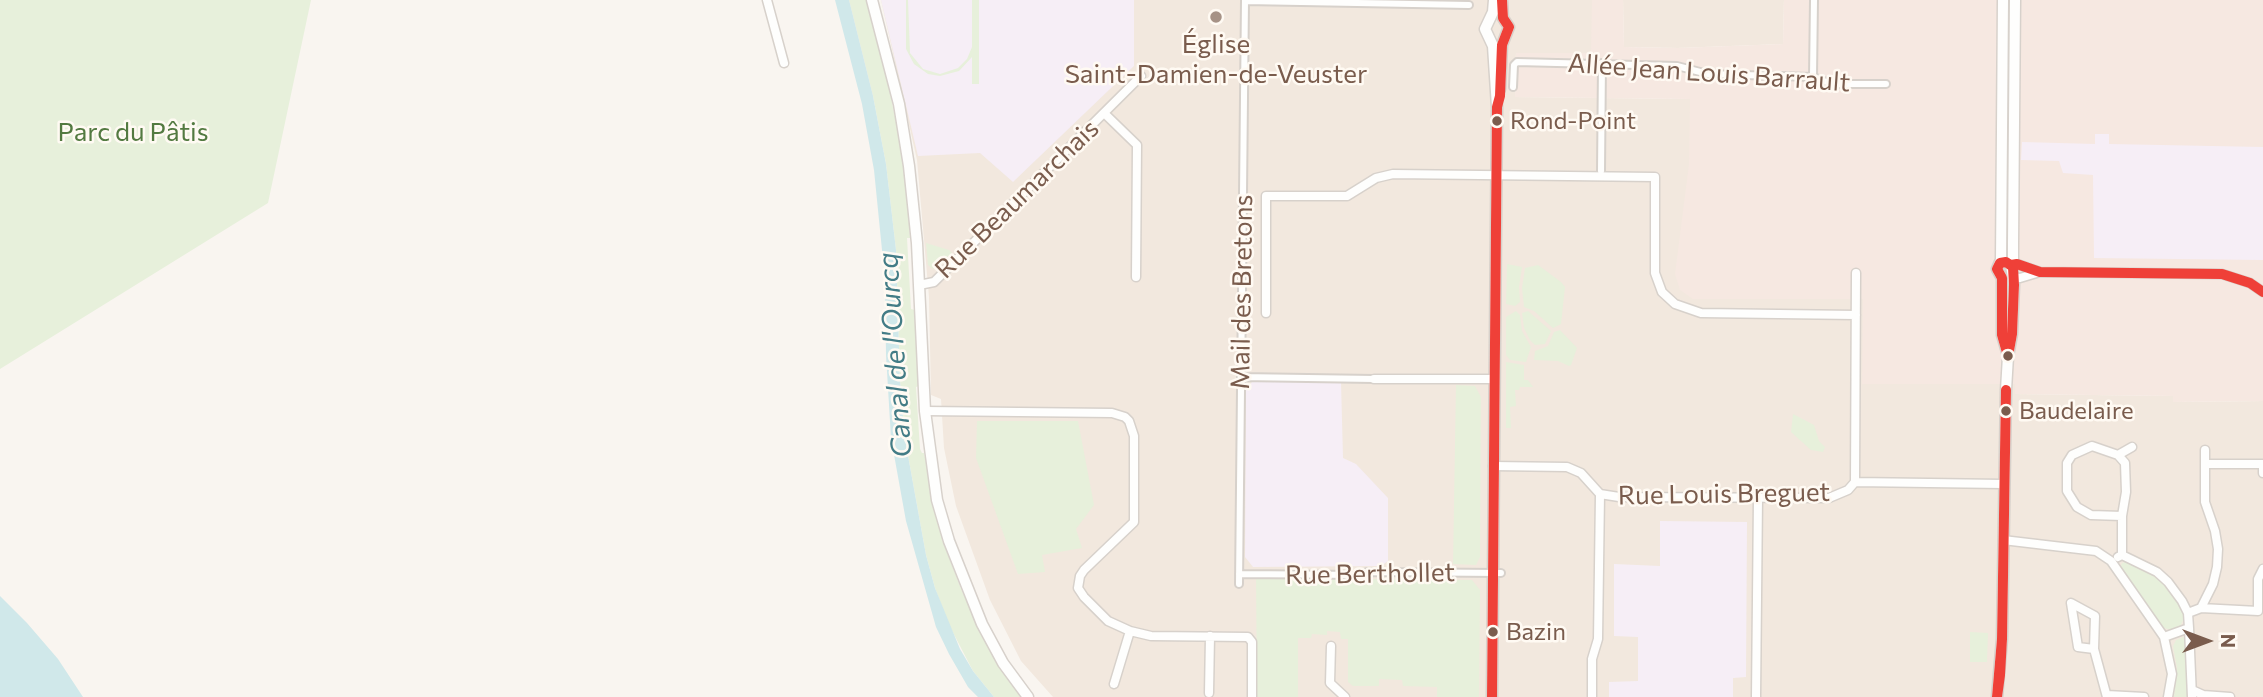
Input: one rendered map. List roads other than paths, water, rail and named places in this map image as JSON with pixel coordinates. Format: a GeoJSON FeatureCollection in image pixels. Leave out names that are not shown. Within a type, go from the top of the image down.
{"type":"FeatureCollection","features":[{"type":"Feature","properties":{"kind":"street"},"geometry":{"type":"LineString","coordinates":[[767,0],[784,63]]}},
{"type":"Feature","properties":{"kind":"street"},"geometry":{"type":"LineString","coordinates":[[872,0],[893,78],[914,205],[925,411],[933,480],[949,541],[966,588],[992,644],[1028,697]]}},
{"type":"Feature","properties":{"kind":"street"},"geometry":{"type":"LineString","coordinates":[[1492,697],[1497,573],[1493,466],[1497,107],[1491,39],[1485,29],[1493,12],[1493,0]]}},
{"type":"Feature","properties":{"kind":"street"},"geometry":{"type":"LineString","coordinates":[[1497,107],[1503,39],[1508,34],[1509,27],[1503,18],[1502,0]]}},
{"type":"Feature","properties":{"kind":"street"},"geometry":{"type":"LineString","coordinates":[[1813,77],[1814,0]]}},
{"type":"Feature","properties":{"kind":"street"},"geometry":{"type":"LineString","coordinates":[[1997,697],[2002,639],[2003,484],[2008,356],[2003,335],[2007,264],[2003,0]]}},
{"type":"Feature","properties":{"kind":"street"},"geometry":{"type":"LineString","coordinates":[[2015,0],[2013,261],[1997,269],[2007,277],[2020,278],[2040,272],[2222,274],[2250,283],[2263,292]]}},
{"type":"Feature","properties":{"kind":"street"},"geometry":{"type":"LineString","coordinates":[[2014,70],[2021,39],[2021,0]]}},
{"type":"Feature","properties":{"kind":"street"},"geometry":{"type":"LineString","coordinates":[[1245,1],[1469,5]]}},
{"type":"Feature","properties":{"kind":"street","name":"Mail des Bretons"},"geometry":{"type":"LineString","coordinates":[[1239,584],[1245,1]]}},
{"type":"Feature","properties":{"kind":"street"},"geometry":{"type":"LineString","coordinates":[[1490,18],[1503,18]]}},
{"type":"Feature","properties":{"kind":"street"},"geometry":{"type":"LineString","coordinates":[[1491,39],[1503,39]]}},
{"type":"Feature","properties":{"kind":"street","name":"Allée Jean Louis Barrault"},"geometry":{"type":"LineString","coordinates":[[1513,87],[1514,65],[1517,62],[1677,66],[1708,74],[1813,77],[1832,83],[1885,84]]}},
{"type":"Feature","properties":{"kind":"street"},"geometry":{"type":"LineString","coordinates":[[1601,171],[1602,63]]}},
{"type":"Feature","properties":{"kind":"street","name":"Rue Beaumarchais"},"geometry":{"type":"LineString","coordinates":[[919,285],[934,282],[1141,76]]}},
{"type":"Feature","properties":{"kind":"street"},"geometry":{"type":"LineString","coordinates":[[1104,113],[1137,145],[1136,277]]}},
{"type":"Feature","properties":{"kind":"street"},"geometry":{"type":"LineString","coordinates":[[1266,313],[1266,196],[1347,196],[1376,178],[1393,174],[1655,177],[1657,280],[1666,296],[1688,310],[1700,313],[1856,314]]}},
{"type":"Feature","properties":{"kind":"street"},"geometry":{"type":"LineString","coordinates":[[2007,264],[2017,264],[2040,272]]}},
{"type":"Feature","properties":{"kind":"street"},"geometry":{"type":"LineString","coordinates":[[1855,482],[1856,273]]}},
{"type":"Feature","properties":{"kind":"street"},"geometry":{"type":"LineString","coordinates":[[1241,377],[1494,379]]}},
{"type":"Feature","properties":{"kind":"street"},"geometry":{"type":"LineString","coordinates":[[925,411],[1112,413],[1125,417],[1134,436],[1134,522],[1084,570],[1078,583],[1080,593],[1108,621],[1130,631],[1151,636],[1245,636],[1250,639],[1252,697]]}},
{"type":"Feature","properties":{"kind":"street"},"geometry":{"type":"LineString","coordinates":[[2122,516],[2096,515],[2084,511],[2073,501],[2067,484],[2067,463],[2072,455],[2092,446],[2118,456],[2125,463],[2122,555]]}},
{"type":"Feature","properties":{"kind":"street"},"geometry":{"type":"LineString","coordinates":[[2118,456],[2132,447]]}},
{"type":"Feature","properties":{"kind":"street"},"geometry":{"type":"LineString","coordinates":[[2201,608],[2213,584],[2218,549],[2205,502],[2205,450]]}},
{"type":"Feature","properties":{"kind":"street"},"geometry":{"type":"LineString","coordinates":[[2205,464],[2263,464],[2263,473]]}},
{"type":"Feature","properties":{"kind":"street","name":"Rue Louis Breguet"},"geometry":{"type":"LineString","coordinates":[[1493,466],[1558,466],[1575,469],[1600,494],[1619,497],[1829,498],[1848,489],[1855,482],[2003,484]]}},
{"type":"Feature","properties":{"kind":"street"},"geometry":{"type":"LineString","coordinates":[[1592,697],[1592,659],[1598,639],[1600,494]]}},
{"type":"Feature","properties":{"kind":"street"},"geometry":{"type":"LineString","coordinates":[[1756,697],[1758,498]]}},
{"type":"Feature","properties":{"kind":"street"},"geometry":{"type":"LineString","coordinates":[[2003,540],[2096,551],[2111,561],[2164,637],[2172,674],[2168,697]]}},
{"type":"Feature","properties":{"kind":"street"},"geometry":{"type":"LineString","coordinates":[[2111,561],[2122,555]]}},
{"type":"Feature","properties":{"kind":"street"},"geometry":{"type":"LineString","coordinates":[[2122,555],[2158,572],[2175,590],[2188,613],[2192,693],[2230,697]]}},
{"type":"Feature","properties":{"kind":"street"},"geometry":{"type":"LineString","coordinates":[[2188,613],[2201,608],[2258,611],[2258,579],[2263,569]]}},
{"type":"Feature","properties":{"kind":"street","name":"Rue Berthollet"},"geometry":{"type":"LineString","coordinates":[[1239,575],[1497,573]]}},
{"type":"Feature","properties":{"kind":"street"},"geometry":{"type":"LineString","coordinates":[[2094,649],[2078,647],[2071,603],[2095,616],[2094,649],[2107,696],[2144,697]]}},
{"type":"Feature","properties":{"kind":"street"},"geometry":{"type":"LineString","coordinates":[[2164,637],[2189,628]]}},
{"type":"Feature","properties":{"kind":"street"},"geometry":{"type":"LineString","coordinates":[[1114,684],[1130,631]]}},
{"type":"Feature","properties":{"kind":"street"},"geometry":{"type":"LineString","coordinates":[[1209,693],[1210,636]]}},
{"type":"Feature","properties":{"kind":"street"},"geometry":{"type":"LineString","coordinates":[[1331,646],[1330,683],[1345,697]]}},
{"type":"Feature","properties":{"kind":"water","name":"Canal de l'Ourcq"},"geometry":{"type":"Polygon","coordinates":[[[835,0],[849,0],[873,96],[886,164],[896,250],[900,381],[905,439],[926,555],[935,588],[960,649],[973,671],[994,697],[978,697],[968,687],[949,654],[936,627],[906,521],[891,438],[885,280],[874,170],[862,104],[835,0]]]}},
{"type":"Feature","properties":{"kind":"water"},"geometry":{"type":"Polygon","coordinates":[[[0,596],[58,659],[83,697],[0,697],[0,596]]]}},
{"type":"Feature","properties":{"kind":"place","name":"Église Saint-Damien-de-Veuster"},"geometry":{"type":"Point","coordinates":[1216,17]}},
{"type":"Feature","properties":{"kind":"place","name":"Rond-Point"},"geometry":{"type":"Point","coordinates":[1497,121]}},
{"type":"Feature","properties":{"kind":"place","name":"Baudelaire"},"geometry":{"type":"Point","coordinates":[2006,411]}},
{"type":"Feature","properties":{"kind":"place","name":"Bazin"},"geometry":{"type":"Point","coordinates":[1493,632]}},
{"type":"Feature","properties":{"kind":"park label","name":"Parc du Pâtis"},"geometry":{"type":"Point","coordinates":[133,132]}}]}
